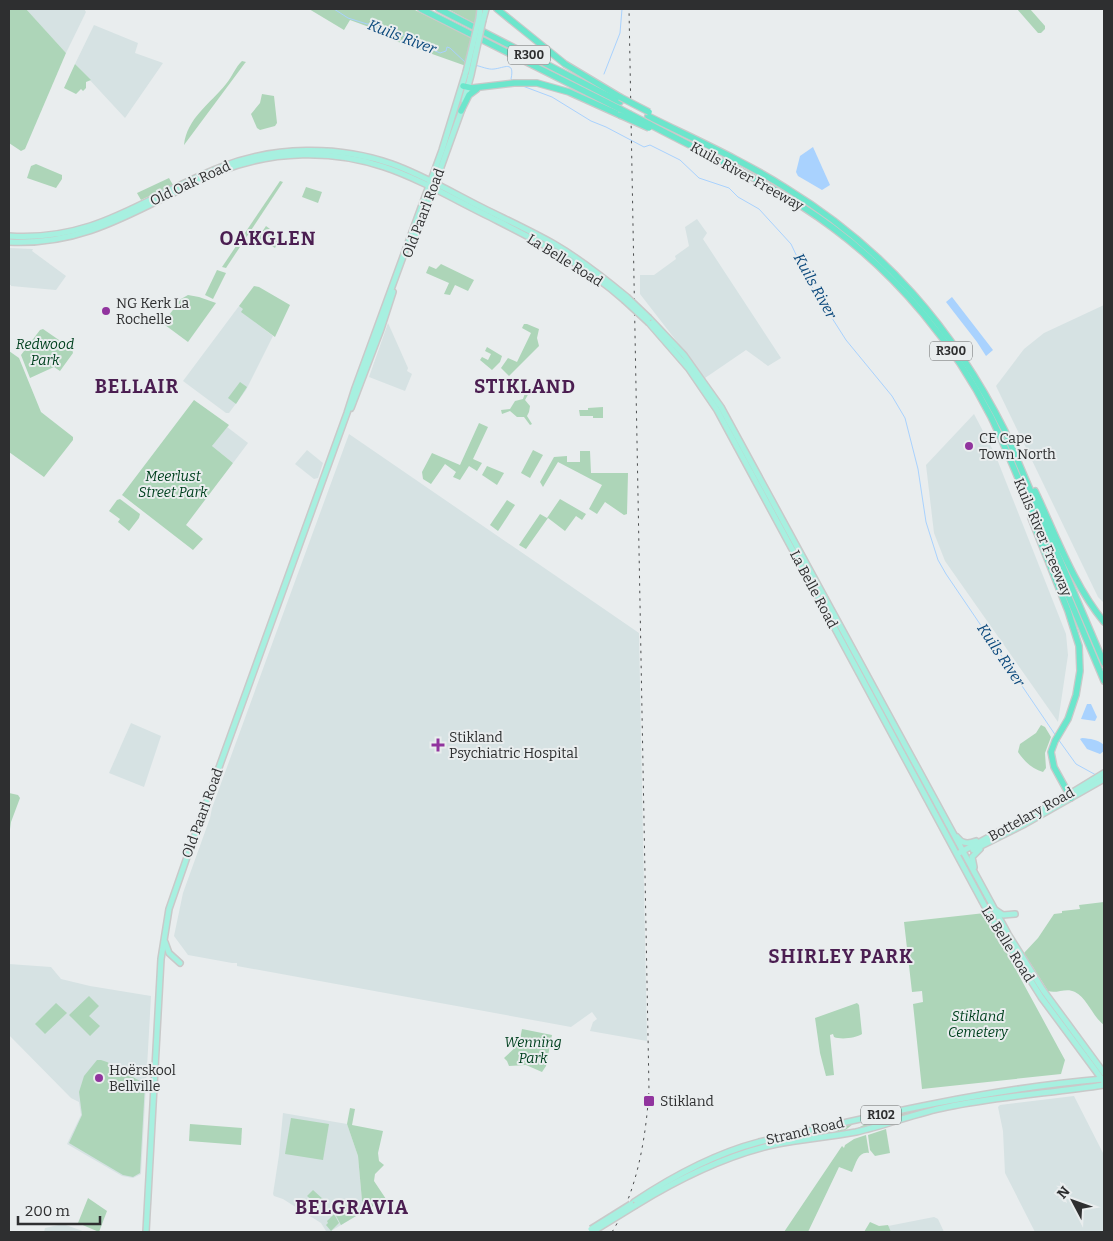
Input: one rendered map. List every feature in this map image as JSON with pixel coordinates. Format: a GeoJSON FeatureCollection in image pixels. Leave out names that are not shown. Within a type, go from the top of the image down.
{"type":"FeatureCollection","features":[{"type":"Feature","properties":{"kind":"highway","name":"R300"},"geometry":{"type":"LineString","coordinates":[[421,9],[620,112]]}},
{"type":"Feature","properties":{"kind":"highway","name":"R300"},"geometry":{"type":"LineString","coordinates":[[439,9],[620,99]]}},
{"type":"Feature","properties":{"kind":"highway"},"geometry":{"type":"LineString","coordinates":[[497,9],[565,64],[620,99]]}},
{"type":"Feature","properties":{"kind":"highway"},"geometry":{"type":"LineString","coordinates":[[465,87],[479,88],[514,83],[537,84],[569,92],[620,112]]}},
{"type":"Feature","properties":{"kind":"highway"},"geometry":{"type":"LineString","coordinates":[[461,111],[469,95],[479,88]]}},
{"type":"Feature","properties":{"kind":"highway","name":"Kuils River Freeway"},"geometry":{"type":"LineString","coordinates":[[620,99],[789,190],[838,223],[882,260],[930,312],[958,349],[987,395],[1016,456],[1104,663]]}},
{"type":"Feature","properties":{"kind":"highway","name":"Kuils River Freeway"},"geometry":{"type":"LineString","coordinates":[[620,112],[665,132],[786,196],[834,229],[877,266],[919,310],[953,354],[981,398],[1010,458],[1104,681]]}},
{"type":"Feature","properties":{"kind":"highway"},"geometry":{"type":"LineString","coordinates":[[1016,456],[1030,481],[1079,584],[1089,602],[1104,622]]}},
{"type":"Feature","properties":{"kind":"highway"},"geometry":{"type":"LineString","coordinates":[[1010,458],[1014,475],[1076,633],[1080,659],[1079,682],[1074,704],[1052,749],[1051,756],[1054,767],[1070,797]]}},
{"type":"Feature","properties":{"kind":"main road","name":"Old Paarl Road"},"geometry":{"type":"LineString","coordinates":[[480,9],[481,19]]}},
{"type":"Feature","properties":{"kind":"main road","name":"Old Paarl Road"},"geometry":{"type":"LineString","coordinates":[[146,1232],[164,936],[169,909],[347,413],[362,381],[381,330],[465,87],[481,19],[486,9]]}},
{"type":"Feature","properties":{"kind":"main road","name":"Old Paarl Road"},"geometry":{"type":"LineString","coordinates":[[432,185],[461,111],[465,87]]}},
{"type":"Feature","properties":{"kind":"main road","name":"Old Oak Road"},"geometry":{"type":"LineString","coordinates":[[9,236],[58,234],[98,224],[221,167],[244,159],[271,153],[309,151],[355,155],[392,164],[432,185]]}},
{"type":"Feature","properties":{"kind":"main road","name":"Old Oak Road"},"geometry":{"type":"LineString","coordinates":[[9,242],[24,243],[48,240],[87,232],[120,220],[223,170],[275,157],[317,155],[356,160],[393,170],[432,185]]}},
{"type":"Feature","properties":{"kind":"main road","name":"La Belle Road"},"geometry":{"type":"LineString","coordinates":[[432,185],[518,225],[626,299]]}},
{"type":"Feature","properties":{"kind":"main road","name":"La Belle Road"},"geometry":{"type":"LineString","coordinates":[[432,185],[577,259],[649,320],[694,368],[730,420],[939,808],[994,923],[1032,983],[1104,1081]]}},
{"type":"Feature","properties":{"kind":"main road","name":"La Belle Road"},"geometry":{"type":"LineString","coordinates":[[649,320],[689,369],[725,424],[960,854],[976,876],[1008,934],[1055,1007],[1104,1073]]}},
{"type":"Feature","properties":{"kind":"main road","name":"Bottelary Road"},"geometry":{"type":"LineString","coordinates":[[960,854],[1070,797],[1104,773]]}},
{"type":"Feature","properties":{"kind":"main road","name":"Bottelary Road"},"geometry":{"type":"LineString","coordinates":[[1089,785],[1104,779]]}},
{"type":"Feature","properties":{"kind":"main road"},"geometry":{"type":"LineString","coordinates":[[939,808],[958,839],[962,842],[970,844],[994,837]]}},
{"type":"Feature","properties":{"kind":"main road"},"geometry":{"type":"LineString","coordinates":[[976,876],[972,857],[994,837]]}},
{"type":"Feature","properties":{"kind":"main road"},"geometry":{"type":"LineString","coordinates":[[992,905],[1000,914],[1015,914],[1006,920],[1005,924],[1008,934]]}},
{"type":"Feature","properties":{"kind":"main road"},"geometry":{"type":"LineString","coordinates":[[164,936],[167,950],[173,958],[180,962]]}},
{"type":"Feature","properties":{"kind":"main road","name":"Strand Road"},"geometry":{"type":"LineString","coordinates":[[590,1231],[669,1185],[702,1169],[758,1149],[868,1129],[930,1111],[967,1103],[1104,1081]]}},
{"type":"Feature","properties":{"kind":"main road","name":"Strand Road"},"geometry":{"type":"LineString","coordinates":[[635,1204],[673,1177],[712,1157],[759,1142],[944,1101],[1005,1091],[1104,1081]]}},
{"type":"Feature","properties":{"kind":"shaded area"},"geometry":{"type":"Polygon","coordinates":[[[26,9],[84,9],[86,12],[66,53],[26,9]]]}},
{"type":"Feature","properties":{"kind":"shaded area"},"geometry":{"type":"Polygon","coordinates":[[[94,25],[138,43],[135,53],[163,63],[125,118],[75,64],[94,25]]]}},
{"type":"Feature","properties":{"kind":"shaded area"},"geometry":{"type":"Polygon","coordinates":[[[697,219],[707,233],[703,239],[781,358],[768,366],[746,350],[705,378],[640,294],[640,275],[654,275],[676,259],[675,256],[689,246],[685,227],[697,219]]]}},
{"type":"Feature","properties":{"kind":"shaded area"},"geometry":{"type":"Polygon","coordinates":[[[9,248],[33,249],[32,251],[66,276],[56,290],[11,286],[9,285],[9,248]]]}},
{"type":"Feature","properties":{"kind":"shaded area"},"geometry":{"type":"Polygon","coordinates":[[[1104,305],[1104,603],[1098,597],[996,386],[1024,349],[1044,333],[1104,305]]]}},
{"type":"Feature","properties":{"kind":"shaded area"},"geometry":{"type":"Polygon","coordinates":[[[239,306],[244,309],[242,312],[273,336],[246,390],[229,413],[226,413],[183,381],[239,306]]]}},
{"type":"Feature","properties":{"kind":"shaded area"},"geometry":{"type":"Polygon","coordinates":[[[388,323],[408,368],[407,371],[412,374],[405,391],[369,377],[388,323]]]}},
{"type":"Feature","properties":{"kind":"shaded area"},"geometry":{"type":"Polygon","coordinates":[[[974,414],[995,454],[1066,634],[1068,655],[1058,722],[945,561],[934,533],[926,465],[974,414]]]}},
{"type":"Feature","properties":{"kind":"shaded area"},"geometry":{"type":"Polygon","coordinates":[[[227,427],[248,443],[233,463],[212,446],[227,427]]]}},
{"type":"Feature","properties":{"kind":"shaded area","name":"Stikland Psychiatric Hospital"},"geometry":{"type":"Polygon","coordinates":[[[349,434],[639,633],[647,1041],[590,1031],[593,1022],[597,1019],[592,1012],[571,1027],[237,966],[237,963],[188,955],[174,936],[183,893],[212,808],[349,434]]]}},
{"type":"Feature","properties":{"kind":"shaded area"},"geometry":{"type":"Polygon","coordinates":[[[307,450],[323,463],[318,478],[314,479],[295,464],[307,450]]]}},
{"type":"Feature","properties":{"kind":"shaded area"},"geometry":{"type":"Polygon","coordinates":[[[131,723],[161,736],[144,787],[109,773],[131,723]]]}},
{"type":"Feature","properties":{"kind":"shaded area","name":"Hoërskool Bellville"},"geometry":{"type":"Polygon","coordinates":[[[9,964],[51,967],[61,979],[151,996],[141,1174],[133,1178],[122,1176],[67,1144],[81,1115],[79,1102],[71,1098],[9,1035],[9,964]]]}},
{"type":"Feature","properties":{"kind":"shaded area"},"geometry":{"type":"Polygon","coordinates":[[[1074,1096],[1104,1155],[1104,1232],[1035,1232],[1005,1173],[1003,1131],[998,1107],[1000,1105],[1074,1096]]]}},
{"type":"Feature","properties":{"kind":"shaded area"},"geometry":{"type":"Polygon","coordinates":[[[283,1113],[347,1124],[358,1156],[363,1212],[331,1231],[326,1231],[321,1223],[273,1194],[283,1113]]]}},
{"type":"Feature","properties":{"kind":"shaded area"},"geometry":{"type":"Polygon","coordinates":[[[934,1217],[938,1219],[944,1232],[891,1232],[888,1226],[934,1217]]]}},
{"type":"Feature","properties":{"kind":"shaded area"},"geometry":{"type":"Polygon","coordinates":[[[63,1224],[85,1232],[44,1232],[45,1228],[63,1224]]]}},
{"type":"Feature","properties":{"kind":"green space"},"geometry":{"type":"Polygon","coordinates":[[[9,9],[26,9],[66,53],[25,149],[21,151],[9,143],[9,9]]]}},
{"type":"Feature","properties":{"kind":"green space"},"geometry":{"type":"Polygon","coordinates":[[[309,9],[413,9],[472,38],[466,66],[387,38],[388,34],[350,20],[344,30],[309,9]]]}},
{"type":"Feature","properties":{"kind":"green space"},"geometry":{"type":"Polygon","coordinates":[[[448,9],[477,9],[475,24],[448,9]]]}},
{"type":"Feature","properties":{"kind":"green space"},"geometry":{"type":"Polygon","coordinates":[[[1017,9],[1030,9],[1045,26],[1045,29],[1038,33],[1017,9]]]}},
{"type":"Feature","properties":{"kind":"green space"},"geometry":{"type":"Polygon","coordinates":[[[242,61],[246,62],[184,145],[186,135],[194,119],[226,84],[242,61]]]}},
{"type":"Feature","properties":{"kind":"green space"},"geometry":{"type":"Polygon","coordinates":[[[75,64],[91,80],[86,82],[86,88],[83,91],[81,89],[76,94],[64,88],[75,64]]]}},
{"type":"Feature","properties":{"kind":"green space"},"geometry":{"type":"Polygon","coordinates":[[[262,94],[274,96],[277,123],[275,126],[260,130],[257,128],[251,114],[260,103],[262,94]]]}},
{"type":"Feature","properties":{"kind":"green space"},"geometry":{"type":"Polygon","coordinates":[[[36,164],[62,175],[62,179],[56,188],[27,178],[31,166],[36,164]]]}},
{"type":"Feature","properties":{"kind":"green space"},"geometry":{"type":"Polygon","coordinates":[[[169,178],[173,185],[141,200],[137,193],[169,178]]]}},
{"type":"Feature","properties":{"kind":"green space"},"geometry":{"type":"Polygon","coordinates":[[[280,181],[283,182],[226,268],[222,267],[280,181]]]}},
{"type":"Feature","properties":{"kind":"green space"},"geometry":{"type":"Polygon","coordinates":[[[306,187],[322,192],[318,203],[302,197],[306,187]]]}},
{"type":"Feature","properties":{"kind":"green space"},"geometry":{"type":"Polygon","coordinates":[[[266,226],[274,232],[272,236],[279,241],[275,248],[258,238],[266,226]]]}},
{"type":"Feature","properties":{"kind":"green space"},"geometry":{"type":"Polygon","coordinates":[[[441,264],[474,280],[468,291],[455,285],[450,295],[444,294],[449,283],[426,273],[429,266],[436,269],[441,264]]]}},
{"type":"Feature","properties":{"kind":"green space"},"geometry":{"type":"Polygon","coordinates":[[[217,270],[226,273],[213,299],[205,295],[217,270]]]}},
{"type":"Feature","properties":{"kind":"green space"},"geometry":{"type":"Polygon","coordinates":[[[254,286],[290,305],[275,337],[241,312],[243,309],[239,306],[254,286]]]}},
{"type":"Feature","properties":{"kind":"green space"},"geometry":{"type":"Polygon","coordinates":[[[188,295],[216,303],[188,342],[165,325],[164,322],[181,299],[188,295]]]}},
{"type":"Feature","properties":{"kind":"green space"},"geometry":{"type":"Polygon","coordinates":[[[524,324],[539,329],[537,338],[539,346],[509,376],[501,368],[508,358],[517,362],[531,333],[522,328],[524,324]]]}},
{"type":"Feature","properties":{"kind":"green space","name":"Redwood Park"},"geometry":{"type":"Polygon","coordinates":[[[43,329],[72,349],[73,353],[60,371],[54,367],[30,378],[21,355],[40,330],[43,329]]]}},
{"type":"Feature","properties":{"kind":"green space"},"geometry":{"type":"Polygon","coordinates":[[[487,347],[502,356],[500,362],[492,370],[480,360],[482,357],[488,360],[491,354],[485,351],[487,347]]]}},
{"type":"Feature","properties":{"kind":"green space"},"geometry":{"type":"Polygon","coordinates":[[[9,351],[19,358],[41,412],[73,437],[73,440],[44,477],[9,452],[9,351]]]}},
{"type":"Feature","properties":{"kind":"green space"},"geometry":{"type":"Polygon","coordinates":[[[240,382],[247,387],[236,404],[228,398],[240,382]]]}},
{"type":"Feature","properties":{"kind":"green space"},"geometry":{"type":"Polygon","coordinates":[[[526,390],[530,391],[525,400],[530,406],[527,416],[532,424],[530,425],[524,417],[517,417],[510,411],[502,414],[501,410],[510,409],[515,401],[523,399],[526,390]]]}},
{"type":"Feature","properties":{"kind":"green space","name":"Meerlust Street Park"},"geometry":{"type":"Polygon","coordinates":[[[194,400],[229,425],[212,446],[233,463],[186,525],[203,539],[193,550],[122,495],[194,400]]]}},
{"type":"Feature","properties":{"kind":"green space"},"geometry":{"type":"Polygon","coordinates":[[[603,407],[603,418],[580,416],[579,410],[603,407]]]}},
{"type":"Feature","properties":{"kind":"green space"},"geometry":{"type":"Polygon","coordinates":[[[479,423],[488,427],[473,459],[482,463],[477,471],[469,466],[460,480],[453,477],[456,472],[445,464],[431,484],[423,479],[422,472],[432,453],[460,465],[479,423]]]}},
{"type":"Feature","properties":{"kind":"green space"},"geometry":{"type":"Polygon","coordinates":[[[533,450],[543,455],[530,478],[521,473],[533,450]]]}},
{"type":"Feature","properties":{"kind":"green space"},"geometry":{"type":"Polygon","coordinates":[[[580,451],[590,451],[591,473],[628,473],[627,514],[624,515],[605,502],[597,514],[589,509],[602,485],[558,462],[543,487],[540,482],[554,457],[567,456],[567,462],[580,462],[580,451]]]}},
{"type":"Feature","properties":{"kind":"green space"},"geometry":{"type":"Polygon","coordinates":[[[487,466],[504,473],[497,485],[482,475],[487,466]]]}},
{"type":"Feature","properties":{"kind":"green space"},"geometry":{"type":"Polygon","coordinates":[[[120,499],[140,514],[129,531],[118,522],[120,519],[109,511],[117,500],[120,499]]]}},
{"type":"Feature","properties":{"kind":"green space"},"geometry":{"type":"Polygon","coordinates":[[[560,499],[586,514],[582,520],[576,516],[565,531],[548,518],[526,549],[519,545],[540,514],[547,518],[560,499]]]}},
{"type":"Feature","properties":{"kind":"green space"},"geometry":{"type":"Polygon","coordinates":[[[507,500],[515,505],[498,531],[490,525],[507,500]]]}},
{"type":"Feature","properties":{"kind":"green space"},"geometry":{"type":"Polygon","coordinates":[[[1041,725],[1045,727],[1051,737],[1045,753],[1046,768],[1043,772],[1035,769],[1018,752],[1020,744],[1036,733],[1041,725]]]}},
{"type":"Feature","properties":{"kind":"green space"},"geometry":{"type":"Polygon","coordinates":[[[9,793],[18,795],[20,798],[11,822],[9,836],[9,793]]]}},
{"type":"Feature","properties":{"kind":"green space"},"geometry":{"type":"Polygon","coordinates":[[[1104,902],[1104,1025],[1075,992],[1068,990],[1048,991],[1024,953],[1038,938],[1054,914],[1080,909],[1079,905],[1104,902]]]}},
{"type":"Feature","properties":{"kind":"green space","name":"Stikland Cemetery"},"geometry":{"type":"Polygon","coordinates":[[[985,913],[1065,1060],[1061,1074],[922,1089],[913,1004],[923,1002],[922,991],[912,992],[904,922],[985,913]]]}},
{"type":"Feature","properties":{"kind":"green space"},"geometry":{"type":"Polygon","coordinates":[[[89,996],[99,1006],[89,1016],[100,1026],[90,1036],[69,1015],[89,996]]]}},
{"type":"Feature","properties":{"kind":"green space"},"geometry":{"type":"Polygon","coordinates":[[[56,1003],[67,1013],[45,1034],[35,1024],[56,1003]]]}},
{"type":"Feature","properties":{"kind":"green space"},"geometry":{"type":"Polygon","coordinates":[[[857,1003],[859,1005],[862,1034],[856,1037],[844,1038],[834,1037],[833,1034],[830,1035],[834,1075],[826,1076],[820,1053],[815,1018],[857,1003]]]}},
{"type":"Feature","properties":{"kind":"green space","name":"Wenning Park"},"geometry":{"type":"Polygon","coordinates":[[[522,1029],[552,1035],[546,1066],[542,1072],[526,1065],[509,1066],[504,1058],[519,1044],[522,1029]]]}},
{"type":"Feature","properties":{"kind":"green space"},"geometry":{"type":"Polygon","coordinates":[[[97,1060],[107,1062],[145,1084],[140,1173],[133,1177],[123,1175],[69,1143],[82,1115],[79,1092],[84,1076],[97,1060]]]}},
{"type":"Feature","properties":{"kind":"green space"},"geometry":{"type":"Polygon","coordinates":[[[941,1106],[856,1129],[875,1119],[941,1106]]]}},
{"type":"Feature","properties":{"kind":"green space"},"geometry":{"type":"Polygon","coordinates":[[[350,1108],[355,1109],[352,1125],[383,1131],[378,1153],[379,1161],[384,1165],[375,1174],[374,1181],[386,1199],[363,1212],[358,1156],[347,1124],[350,1108]]]}},
{"type":"Feature","properties":{"kind":"green space"},"geometry":{"type":"Polygon","coordinates":[[[291,1118],[329,1124],[323,1160],[285,1154],[291,1118]]]}},
{"type":"Feature","properties":{"kind":"green space"},"geometry":{"type":"Polygon","coordinates":[[[190,1124],[242,1128],[241,1145],[189,1141],[190,1124]]]}},
{"type":"Feature","properties":{"kind":"green space"},"geometry":{"type":"Polygon","coordinates":[[[853,1124],[843,1132],[798,1138],[737,1151],[853,1124]]]}},
{"type":"Feature","properties":{"kind":"green space"},"geometry":{"type":"Polygon","coordinates":[[[886,1129],[890,1153],[875,1156],[870,1150],[868,1135],[886,1129]]]}},
{"type":"Feature","properties":{"kind":"green space"},"geometry":{"type":"Polygon","coordinates":[[[866,1135],[869,1153],[860,1156],[852,1172],[839,1167],[808,1232],[784,1232],[842,1146],[844,1148],[845,1145],[854,1139],[866,1135]]]}},
{"type":"Feature","properties":{"kind":"green space"},"geometry":{"type":"Polygon","coordinates":[[[313,1190],[324,1200],[319,1206],[307,1196],[313,1190]]]}},
{"type":"Feature","properties":{"kind":"green space"},"geometry":{"type":"Polygon","coordinates":[[[88,1198],[107,1211],[99,1232],[78,1223],[88,1198]]]}},
{"type":"Feature","properties":{"kind":"green space"},"geometry":{"type":"Polygon","coordinates":[[[353,1200],[361,1213],[341,1225],[334,1212],[353,1200]]]}},
{"type":"Feature","properties":{"kind":"green space"},"geometry":{"type":"Polygon","coordinates":[[[334,1214],[339,1223],[331,1231],[326,1225],[327,1221],[334,1214]]]}},
{"type":"Feature","properties":{"kind":"green space"},"geometry":{"type":"Polygon","coordinates":[[[870,1222],[879,1226],[888,1225],[891,1232],[864,1232],[870,1222]]]}},
{"type":"Feature","properties":{"kind":"water"},"geometry":{"type":"Polygon","coordinates":[[[813,147],[830,185],[822,190],[798,176],[796,172],[800,156],[813,147]]]}},
{"type":"Feature","properties":{"kind":"water"},"geometry":{"type":"Polygon","coordinates":[[[952,297],[993,350],[986,356],[946,302],[952,297]]]}},
{"type":"Feature","properties":{"kind":"water"},"geometry":{"type":"Polygon","coordinates":[[[1087,704],[1091,704],[1097,717],[1095,721],[1081,719],[1087,704]]]}},
{"type":"Feature","properties":{"kind":"water"},"geometry":{"type":"Polygon","coordinates":[[[1080,739],[1099,742],[1104,745],[1104,751],[1100,754],[1087,749],[1080,739]]]}},
{"type":"Feature","properties":{"kind":"waterway","name":"Kuils River"},"geometry":{"type":"LineString","coordinates":[[334,9],[348,18],[398,33],[440,53],[446,51],[447,47],[450,48],[466,63]]}},
{"type":"Feature","properties":{"kind":"waterway"},"geometry":{"type":"LineString","coordinates":[[604,74],[620,33],[622,9]]}},
{"type":"Feature","properties":{"kind":"waterway","name":"Kuils River"},"geometry":{"type":"LineString","coordinates":[[474,65],[492,69],[508,66],[511,69],[512,80]]}},
{"type":"Feature","properties":{"kind":"waterway","name":"Kuils River"},"geometry":{"type":"LineString","coordinates":[[520,85],[552,97],[591,121],[644,147],[650,145],[680,160],[699,178],[729,188],[738,197],[759,209],[791,244],[809,282],[846,340],[892,396],[905,418],[918,469],[926,522],[938,560],[1056,736]]}},
{"type":"Feature","properties":{"kind":"waterway","name":"Kuils River"},"geometry":{"type":"LineString","coordinates":[[1058,739],[1076,764],[1096,775]]}},
{"type":"Feature","properties":{"kind":"railway"},"geometry":{"type":"LineString","coordinates":[[612,1232],[628,1200],[639,1164],[649,1090],[629,9]]}},
{"type":"Feature","properties":{"kind":"place","name":"NG Kerk La Rochelle"},"geometry":{"type":"Point","coordinates":[106,311]}},
{"type":"Feature","properties":{"kind":"place","name":"CE Cape Town North"},"geometry":{"type":"Point","coordinates":[969,446]}},
{"type":"Feature","properties":{"kind":"place","name":"Stikland Psychiatric Hospital"},"geometry":{"type":"Point","coordinates":[438,745]}},
{"type":"Feature","properties":{"kind":"place","name":"Hoërskool Bellville"},"geometry":{"type":"Point","coordinates":[99,1078]}},
{"type":"Feature","properties":{"kind":"place","name":"Stikland"},"geometry":{"type":"Point","coordinates":[649,1101]}},
{"type":"Feature","properties":{"kind":"district","name":"OAKGLEN"},"geometry":{"type":"Point","coordinates":[268,238]}},
{"type":"Feature","properties":{"kind":"district","name":"BELLAIR"},"geometry":{"type":"Point","coordinates":[137,386]}},
{"type":"Feature","properties":{"kind":"district","name":"STIKLAND"},"geometry":{"type":"Point","coordinates":[525,386]}},
{"type":"Feature","properties":{"kind":"district","name":"SHIRLEY PARK"},"geometry":{"type":"Point","coordinates":[841,956]}},
{"type":"Feature","properties":{"kind":"district","name":"BELGRAVIA"},"geometry":{"type":"Point","coordinates":[352,1207]}}]}
